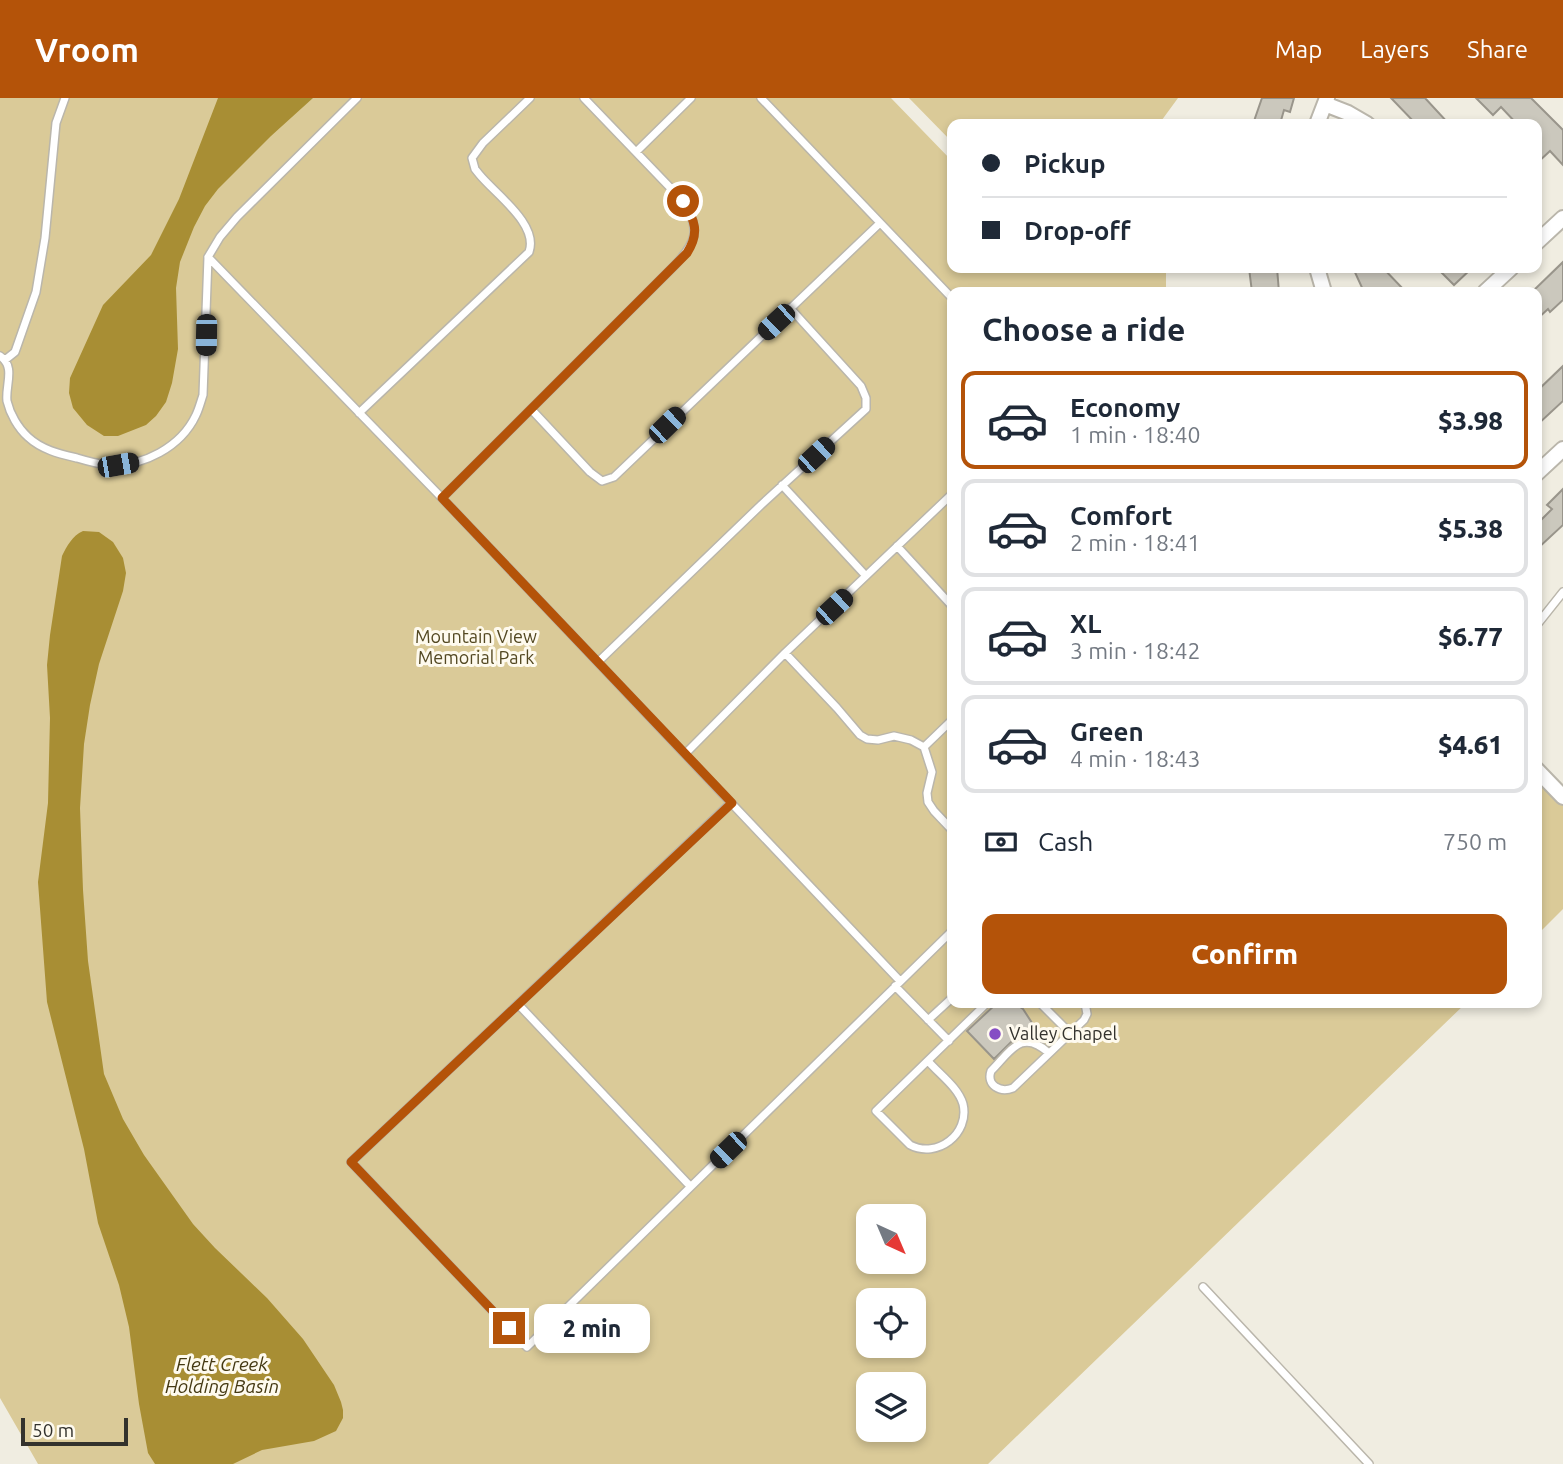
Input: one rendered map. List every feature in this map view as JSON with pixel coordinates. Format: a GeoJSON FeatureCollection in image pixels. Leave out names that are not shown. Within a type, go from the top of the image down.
{"type":"FeatureCollection","features":[{"type":"Feature","properties":{"kind":"street"},"geometry":{"type":"LineString","coordinates":[[1319,119],[1326,101],[1359,119]]}},
{"type":"Feature","properties":{"kind":"street"},"geometry":{"type":"LineString","coordinates":[[1542,237],[1563,218]]}},
{"type":"Feature","properties":{"kind":"street"},"geometry":{"type":"LineString","coordinates":[[1490,287],[1506,273]]}},
{"type":"Feature","properties":{"kind":"street"},"geometry":{"type":"LineString","coordinates":[[1542,468],[1563,449]]}},
{"type":"Feature","properties":{"kind":"street"},"geometry":{"type":"LineString","coordinates":[[1542,775],[1563,797]]}},
{"type":"Feature","properties":{"kind":"lane"},"geometry":{"type":"LineString","coordinates":[[65,98],[56,123],[45,238],[36,292],[15,352],[3,358],[10,376],[7,397],[18,425],[36,443],[53,452],[106,465],[152,457],[168,448],[182,435],[196,416],[203,395],[208,257],[237,217],[357,98]]}},
{"type":"Feature","properties":{"kind":"lane"},"geometry":{"type":"LineString","coordinates":[[359,413],[529,253],[531,241],[526,227],[475,169],[472,158],[483,142],[530,98]]}},
{"type":"Feature","properties":{"kind":"lane"},"geometry":{"type":"LineString","coordinates":[[442,498],[691,246],[696,229],[683,201],[584,98]]}},
{"type":"Feature","properties":{"kind":"lane"},"geometry":{"type":"LineString","coordinates":[[636,152],[691,98]]}},
{"type":"Feature","properties":{"kind":"lane"},"geometry":{"type":"LineString","coordinates":[[761,98],[947,293]]}},
{"type":"Feature","properties":{"kind":"lane"},"geometry":{"type":"LineString","coordinates":[[531,409],[590,472],[602,481],[614,477],[880,223]]}},
{"type":"Feature","properties":{"kind":"lane"},"geometry":{"type":"LineString","coordinates":[[208,257],[732,803],[948,1041]]}},
{"type":"Feature","properties":{"kind":"lane"},"geometry":{"type":"LineString","coordinates":[[598,662],[782,485],[866,409],[866,398],[861,386],[790,308]]}},
{"type":"Feature","properties":{"kind":"lane"},"geometry":{"type":"LineString","coordinates":[[782,485],[866,576]]}},
{"type":"Feature","properties":{"kind":"lane"},"geometry":{"type":"LineString","coordinates":[[685,754],[785,653],[947,499]]}},
{"type":"Feature","properties":{"kind":"lane"},"geometry":{"type":"LineString","coordinates":[[897,546],[947,601]]}},
{"type":"Feature","properties":{"kind":"lane"},"geometry":{"type":"LineString","coordinates":[[1542,618],[1563,592]]}},
{"type":"Feature","properties":{"kind":"lane"},"geometry":{"type":"LineString","coordinates":[[785,653],[860,735],[878,740],[894,736],[924,747],[932,772],[927,793],[928,802],[947,825]]}},
{"type":"Feature","properties":{"kind":"lane"},"geometry":{"type":"LineString","coordinates":[[924,747],[947,725]]}},
{"type":"Feature","properties":{"kind":"lane"},"geometry":{"type":"LineString","coordinates":[[732,803],[351,1162],[527,1347],[947,936]]}},
{"type":"Feature","properties":{"kind":"lane"},"geometry":{"type":"LineString","coordinates":[[928,1020],[947,1003]]}},
{"type":"Feature","properties":{"kind":"lane"},"geometry":{"type":"LineString","coordinates":[[519,1004],[691,1186]]}},
{"type":"Feature","properties":{"kind":"lane"},"geometry":{"type":"LineString","coordinates":[[928,1062],[959,1096],[964,1112],[961,1126],[953,1138],[931,1150],[916,1149],[910,1145],[876,1111],[982,1008]]}},
{"type":"Feature","properties":{"kind":"lane"},"geometry":{"type":"LineString","coordinates":[[1045,1008],[1070,1033]]}},
{"type":"Feature","properties":{"kind":"lane"},"geometry":{"type":"LineString","coordinates":[[1049,1053],[1033,1042],[1020,1042],[990,1071],[990,1082],[1000,1090],[1013,1088],[1084,1020],[1086,1008]]}},
{"type":"Feature","properties":{"kind":"lane"},"geometry":{"type":"LineString","coordinates":[[1203,1287],[1368,1464]]}},
{"type":"Feature","properties":{"kind":"green space","name":"Mountain View Memorial Park"},"geometry":{"type":"Polygon","coordinates":[[[0,98],[891,98],[947,156],[947,273],[1166,273],[1166,287],[947,287],[947,1008],[1461,1008],[988,1464],[38,1464],[0,1398],[0,98]]]}},
{"type":"Feature","properties":{"kind":"green space"},"geometry":{"type":"Polygon","coordinates":[[[909,98],[1178,98],[1163,119],[947,119],[947,137],[909,98]]]}},
{"type":"Feature","properties":{"kind":"green space"},"geometry":{"type":"Polygon","coordinates":[[[1542,775],[1563,797],[1563,909],[1542,930],[1542,775]]]}},
{"type":"Feature","properties":{"kind":"water"},"geometry":{"type":"Polygon","coordinates":[[[218,98],[313,98],[218,189],[205,206],[180,262],[176,288],[178,349],[166,402],[146,425],[118,436],[104,436],[87,425],[73,408],[69,393],[70,378],[103,305],[151,255],[179,199],[218,98]]]}},
{"type":"Feature","properties":{"kind":"water","name":"Flett Creek Holding Basin"},"geometry":{"type":"Polygon","coordinates":[[[83,531],[99,532],[113,542],[123,558],[126,573],[123,591],[99,664],[90,705],[84,744],[80,808],[88,961],[104,1074],[123,1119],[144,1155],[193,1224],[267,1298],[303,1339],[334,1385],[343,1410],[343,1418],[336,1431],[314,1441],[262,1450],[233,1464],[155,1464],[148,1453],[129,1327],[119,1285],[98,1223],[84,1149],[47,1002],[38,882],[48,803],[50,718],[47,665],[62,556],[73,538],[83,531]]]}},
{"type":"Feature","properties":{"kind":"building"},"geometry":{"type":"Polygon","coordinates":[[[1262,98],[1294,98],[1290,112],[1284,110],[1281,119],[1255,119],[1262,98]]]}},
{"type":"Feature","properties":{"kind":"building"},"geometry":{"type":"Polygon","coordinates":[[[1391,98],[1425,98],[1444,119],[1411,119],[1391,98]]]}},
{"type":"Feature","properties":{"kind":"building"},"geometry":{"type":"Polygon","coordinates":[[[1476,98],[1531,98],[1563,130],[1563,165],[1550,151],[1542,158],[1542,119],[1512,119],[1501,107],[1493,115],[1476,98]]]}},
{"type":"Feature","properties":{"kind":"building"},"geometry":{"type":"Polygon","coordinates":[[[1563,262],[1563,300],[1550,312],[1548,309],[1542,314],[1542,287],[1537,287],[1563,262]]]}},
{"type":"Feature","properties":{"kind":"building"},"geometry":{"type":"Polygon","coordinates":[[[1250,273],[1277,273],[1279,287],[1251,287],[1250,273]]]}},
{"type":"Feature","properties":{"kind":"building"},"geometry":{"type":"Polygon","coordinates":[[[1355,273],[1388,273],[1401,287],[1362,287],[1355,273]]]}},
{"type":"Feature","properties":{"kind":"building"},"geometry":{"type":"Polygon","coordinates":[[[1442,273],[1467,273],[1454,285],[1442,273]]]}},
{"type":"Feature","properties":{"kind":"building"},"geometry":{"type":"Polygon","coordinates":[[[1563,366],[1563,401],[1542,420],[1542,386],[1563,366]]]}},
{"type":"Feature","properties":{"kind":"building"},"geometry":{"type":"Polygon","coordinates":[[[1563,489],[1563,525],[1542,544],[1542,519],[1552,509],[1547,505],[1563,489]]]}},
{"type":"Feature","properties":{"kind":"building","name":"Valley Chapel"},"geometry":{"type":"Polygon","coordinates":[[[992,1008],[1022,1008],[1036,1029],[1028,1036],[1013,1040],[994,1059],[967,1031],[992,1008]]]}},
{"type":"Feature","properties":{"kind":"place","name":"Valley Chapel"},"geometry":{"type":"Point","coordinates":[995,1034]}},
{"type":"Feature","properties":{"kind":"route"},"geometry":{"type":"LineString","coordinates":[[509,1328],[351,1162],[732,803],[442,498],[687,253],[696,229],[683,201]]}}]}
